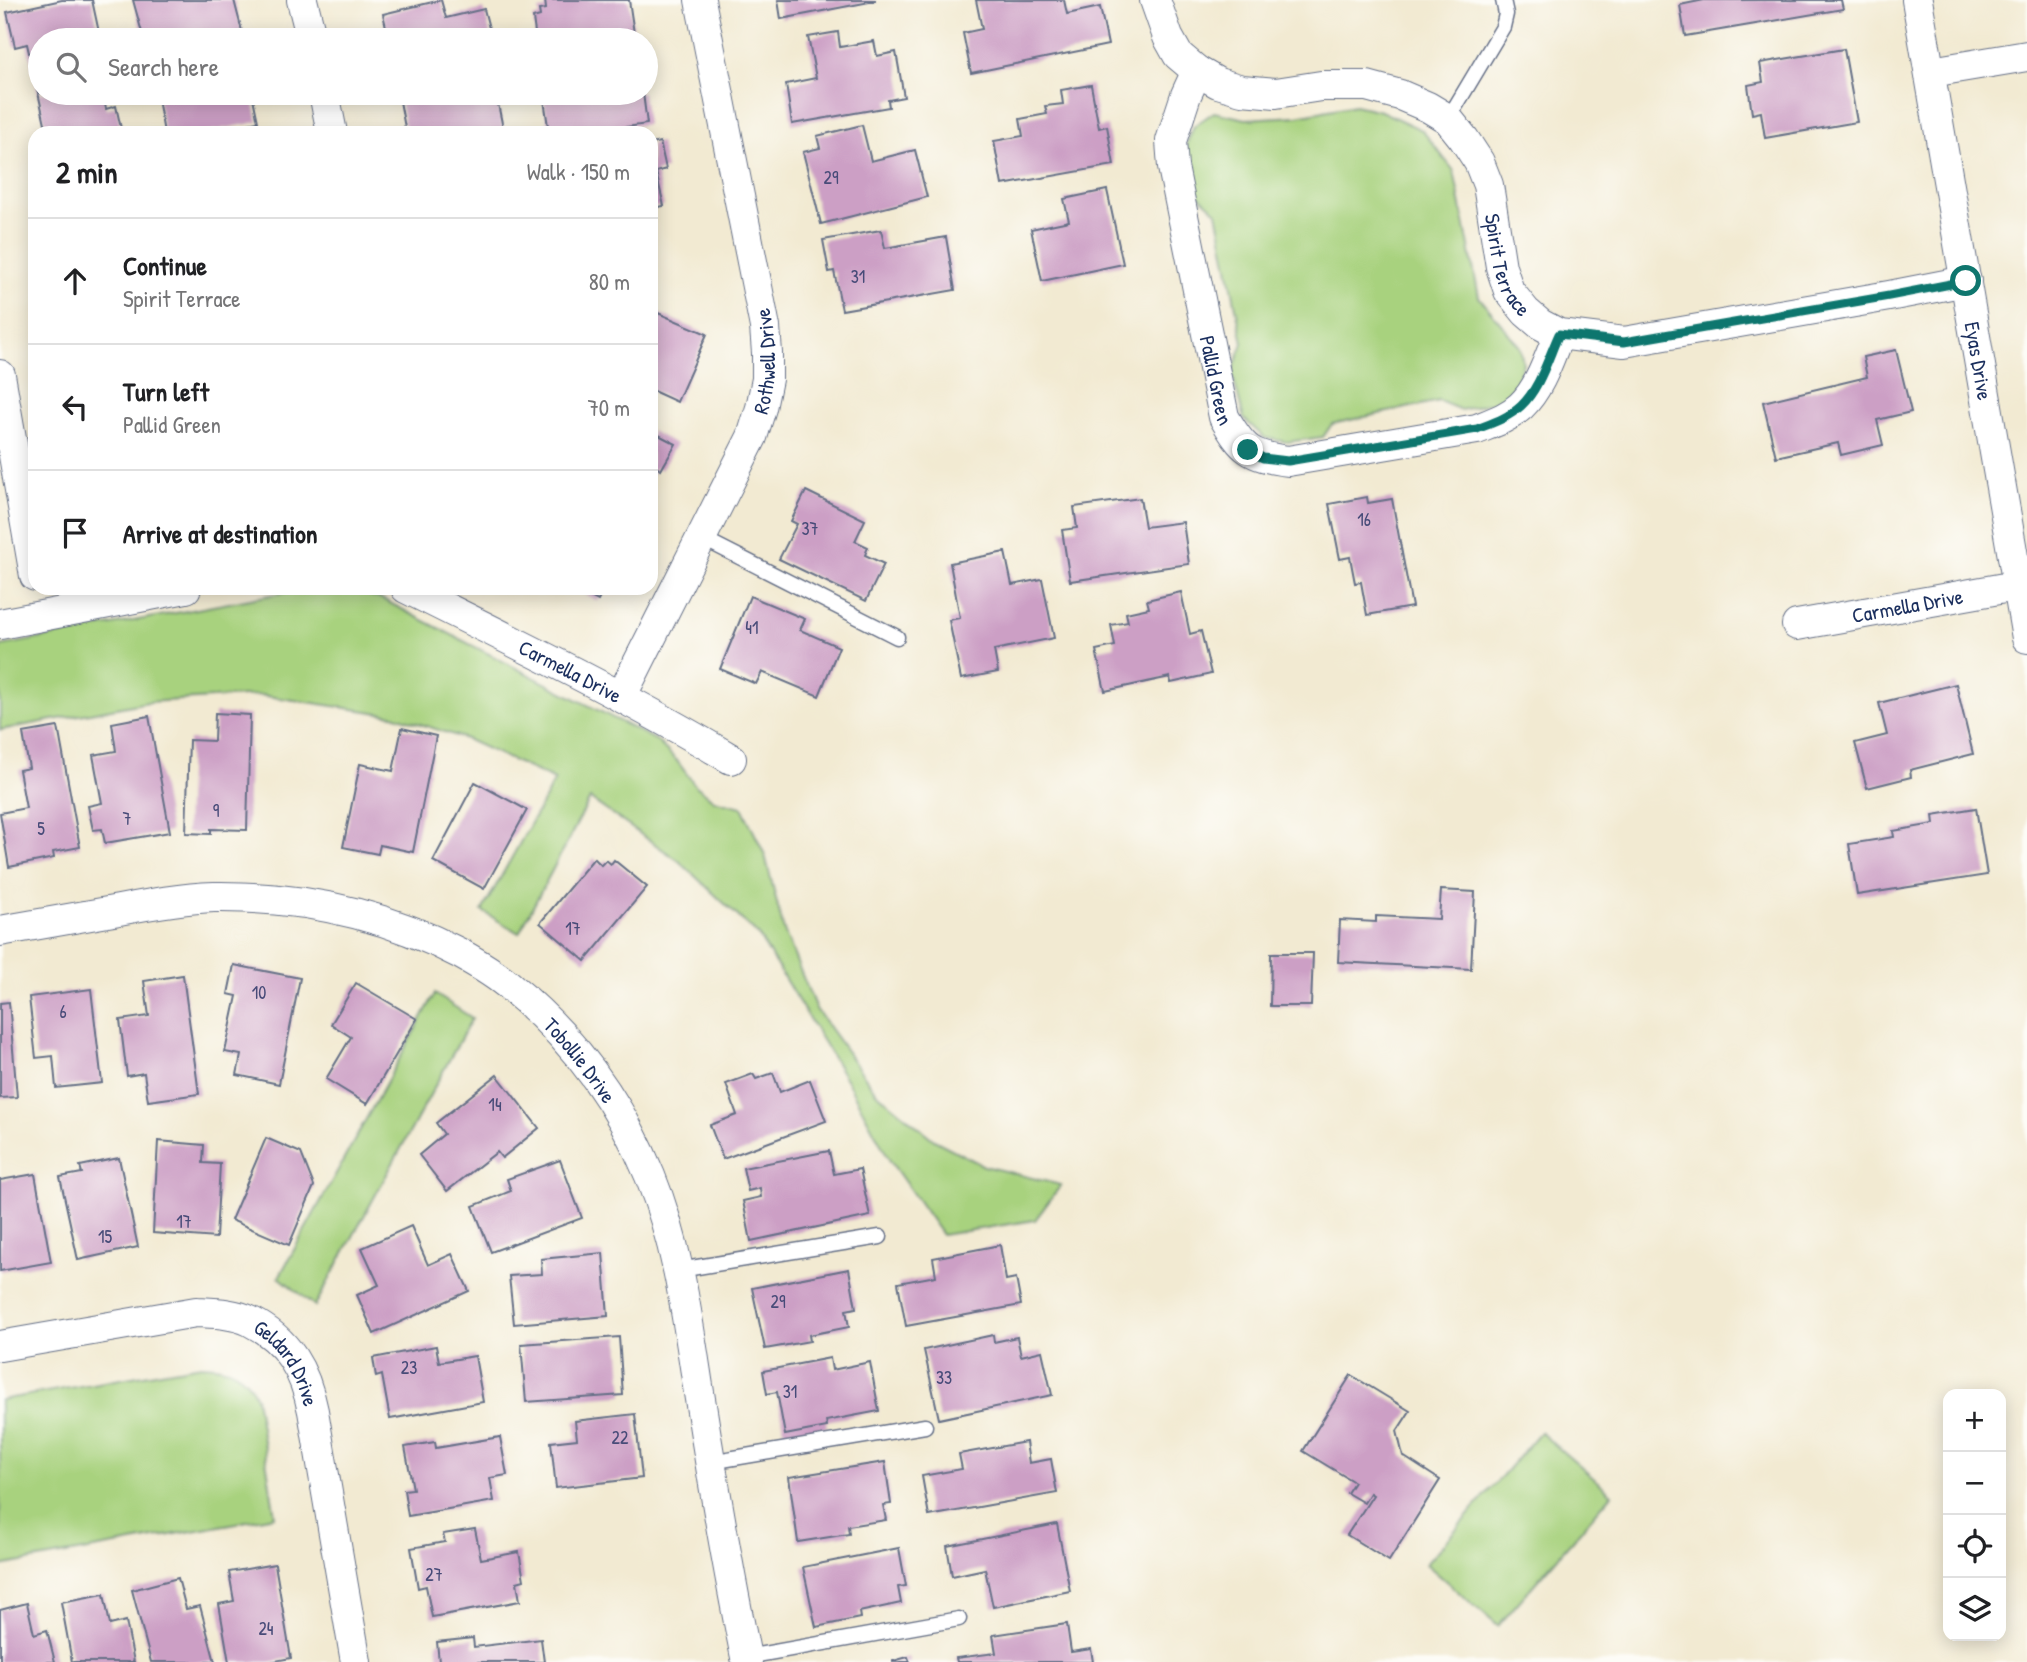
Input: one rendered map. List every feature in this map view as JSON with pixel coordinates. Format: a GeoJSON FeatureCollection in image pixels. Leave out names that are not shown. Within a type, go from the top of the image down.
{"type":"FeatureCollection","features":[{"type":"Feature","properties":{"kind":"street"},"geometry":{"type":"LineString","coordinates":[[302,0],[309,28]]}},
{"type":"Feature","properties":{"kind":"street","name":"Rothwell Drive"},"geometry":{"type":"LineString","coordinates":[[621,697],[752,437],[767,379],[767,353],[760,301],[700,0]]}},
{"type":"Feature","properties":{"kind":"street","name":"Spirit Terrace"},"geometry":{"type":"LineString","coordinates":[[1155,0],[1168,37],[1178,55],[1197,71],[1218,83],[1242,90],[1276,93],[1321,86],[1367,86],[1400,94],[1448,119],[1479,162],[1488,185],[1501,267],[1509,291],[1526,312],[1540,324],[1559,334],[1624,342],[1966,281]]}},
{"type":"Feature","properties":{"kind":"street","name":"Eyas Drive"},"geometry":{"type":"LineString","coordinates":[[1917,0],[2022,585],[2027,638]]}},
{"type":"Feature","properties":{"kind":"street"},"geometry":{"type":"LineString","coordinates":[[1931,72],[2027,56]]}},
{"type":"Feature","properties":{"kind":"street","name":"Pallid Green"},"geometry":{"type":"LineString","coordinates":[[1197,71],[1171,141],[1173,167],[1224,417],[1248,450],[1263,458],[1288,461],[1477,429],[1501,420],[1521,406],[1534,389],[1559,334]]}},
{"type":"Feature","properties":{"kind":"street"},"geometry":{"type":"LineString","coordinates":[[326,105],[331,126]]}},
{"type":"Feature","properties":{"kind":"street"},"geometry":{"type":"LineString","coordinates":[[0,375],[28,536]]}},
{"type":"Feature","properties":{"kind":"street","name":"Carmella Drive"},"geometry":{"type":"LineString","coordinates":[[1797,625],[2022,585]]}},
{"type":"Feature","properties":{"kind":"street"},"geometry":{"type":"LineString","coordinates":[[0,624],[40,602],[113,595]]}},
{"type":"Feature","properties":{"kind":"street","name":"Carmella Drive"},"geometry":{"type":"LineString","coordinates":[[420,595],[621,697],[732,759]]}},
{"type":"Feature","properties":{"kind":"street","name":"Tobollie Drive"},"geometry":{"type":"LineString","coordinates":[[0,931],[164,902],[210,897],[263,897],[317,904],[369,916],[439,943],[480,965],[512,987],[581,1057],[607,1094],[651,1177],[679,1270],[746,1660]]}},
{"type":"Feature","properties":{"kind":"street","name":"Geldard Drive"},"geometry":{"type":"LineString","coordinates":[[0,1346],[196,1312],[249,1320],[289,1351],[301,1370],[313,1411],[356,1662]]}},
{"type":"Feature","properties":{"kind":"lane"},"geometry":{"type":"LineString","coordinates":[[1448,119],[1503,27],[1506,14],[1503,0]]}},
{"type":"Feature","properties":{"kind":"lane"},"geometry":{"type":"LineString","coordinates":[[702,538],[897,638]]}},
{"type":"Feature","properties":{"kind":"lane"},"geometry":{"type":"LineString","coordinates":[[679,1270],[880,1237]]}},
{"type":"Feature","properties":{"kind":"lane"},"geometry":{"type":"LineString","coordinates":[[710,1462],[925,1426]]}},
{"type":"Feature","properties":{"kind":"lane"},"geometry":{"type":"LineString","coordinates":[[746,1660],[959,1619]]}},
{"type":"Feature","properties":{"kind":"green space"},"geometry":{"type":"Polygon","coordinates":[[[1355,105],[1381,111],[1422,130],[1454,171],[1479,297],[1520,347],[1523,364],[1516,382],[1503,400],[1461,410],[1439,401],[1332,424],[1323,437],[1287,442],[1265,438],[1244,419],[1232,373],[1243,343],[1217,212],[1195,192],[1186,145],[1194,126],[1214,112],[1246,119],[1297,116],[1355,105]]]}},
{"type":"Feature","properties":{"kind":"green space"},"geometry":{"type":"Polygon","coordinates":[[[271,595],[369,595],[382,599],[656,740],[677,761],[695,785],[714,800],[742,807],[765,855],[784,931],[816,1009],[875,1091],[934,1140],[984,1166],[1061,1185],[1035,1220],[942,1235],[890,1161],[847,1081],[758,935],[679,861],[590,799],[519,933],[482,911],[555,780],[466,739],[393,715],[260,695],[148,702],[0,730],[0,646],[271,595]]]}},
{"type":"Feature","properties":{"kind":"green space"},"geometry":{"type":"Polygon","coordinates":[[[435,994],[472,1018],[315,1306],[279,1277],[435,994]]]}},
{"type":"Feature","properties":{"kind":"green space"},"geometry":{"type":"Polygon","coordinates":[[[201,1365],[219,1366],[234,1372],[252,1388],[256,1397],[275,1516],[0,1566],[0,1400],[201,1365]]]}},
{"type":"Feature","properties":{"kind":"green space"},"geometry":{"type":"Polygon","coordinates":[[[1540,1432],[1612,1494],[1498,1626],[1426,1564],[1540,1432]]]}},
{"type":"Feature","properties":{"kind":"building"},"geometry":{"type":"Polygon","coordinates":[[[62,0],[92,0],[98,28],[28,28],[28,48],[27,44],[15,47],[7,12],[62,0]]]}},
{"type":"Feature","properties":{"kind":"building"},"geometry":{"type":"Polygon","coordinates":[[[133,0],[234,0],[241,28],[141,28],[133,0]]]}},
{"type":"Feature","properties":{"kind":"building"},"geometry":{"type":"Polygon","coordinates":[[[441,0],[446,18],[484,9],[489,28],[386,28],[383,14],[441,0]]]}},
{"type":"Feature","properties":{"kind":"building"},"geometry":{"type":"Polygon","coordinates":[[[545,0],[629,0],[633,28],[534,28],[533,18],[540,16],[539,10],[546,9],[545,0]]]}},
{"type":"Feature","properties":{"kind":"building"},"geometry":{"type":"Polygon","coordinates":[[[778,0],[875,0],[875,1],[781,19],[778,0]]]}},
{"type":"Feature","properties":{"kind":"building"},"geometry":{"type":"Polygon","coordinates":[[[976,0],[1064,0],[1067,14],[1100,7],[1108,45],[971,73],[963,33],[982,29],[976,0]]]}},
{"type":"Feature","properties":{"kind":"building"},"geometry":{"type":"Polygon","coordinates":[[[1704,0],[1841,0],[1843,9],[1685,36],[1680,5],[1704,0]]]}},
{"type":"Feature","properties":{"kind":"building"},"geometry":{"type":"Polygon","coordinates":[[[838,32],[840,47],[874,41],[877,56],[896,52],[904,97],[888,100],[889,107],[792,124],[786,84],[816,78],[808,37],[838,32]]]}},
{"type":"Feature","properties":{"kind":"building"},"geometry":{"type":"Polygon","coordinates":[[[1844,49],[1857,122],[1765,138],[1761,112],[1752,114],[1748,85],[1763,82],[1760,63],[1844,49]]]}},
{"type":"Feature","properties":{"kind":"building"},"geometry":{"type":"Polygon","coordinates":[[[1091,85],[1099,128],[1107,126],[1114,165],[1002,185],[994,141],[1023,136],[1020,119],[1047,114],[1045,106],[1063,104],[1061,90],[1091,85]]]}},
{"type":"Feature","properties":{"kind":"building"},"geometry":{"type":"Polygon","coordinates":[[[41,105],[105,105],[106,109],[116,106],[120,126],[46,126],[41,105]]]}},
{"type":"Feature","properties":{"kind":"building"},"geometry":{"type":"Polygon","coordinates":[[[159,105],[254,105],[258,122],[237,126],[163,126],[159,105]]]}},
{"type":"Feature","properties":{"kind":"building"},"geometry":{"type":"Polygon","coordinates":[[[401,105],[498,105],[503,126],[405,126],[401,105]]]}},
{"type":"Feature","properties":{"kind":"building"},"geometry":{"type":"Polygon","coordinates":[[[545,105],[645,105],[647,124],[633,126],[548,126],[545,105]]]}},
{"type":"Feature","properties":{"kind":"building"},"geometry":{"type":"Polygon","coordinates":[[[862,125],[871,161],[915,150],[927,197],[821,224],[803,152],[820,148],[817,136],[862,125]]]}},
{"type":"Feature","properties":{"kind":"building"},"geometry":{"type":"Polygon","coordinates":[[[658,142],[666,169],[658,171],[658,142]]]}},
{"type":"Feature","properties":{"kind":"building"},"geometry":{"type":"Polygon","coordinates":[[[658,180],[664,206],[658,207],[658,180]]]}},
{"type":"Feature","properties":{"kind":"building"},"geometry":{"type":"Polygon","coordinates":[[[1107,190],[1123,264],[1042,281],[1031,229],[1069,221],[1064,199],[1107,190]]]}},
{"type":"Feature","properties":{"kind":"building"},"geometry":{"type":"Polygon","coordinates":[[[881,230],[885,248],[946,237],[955,290],[842,310],[834,271],[829,272],[823,240],[881,230]]]}},
{"type":"Feature","properties":{"kind":"building"},"geometry":{"type":"Polygon","coordinates":[[[658,313],[707,334],[677,402],[658,393],[658,313]]]}},
{"type":"Feature","properties":{"kind":"building"},"geometry":{"type":"Polygon","coordinates":[[[1896,350],[1911,412],[1877,420],[1883,445],[1841,455],[1838,443],[1776,457],[1763,402],[1867,377],[1863,357],[1896,350]]]}},
{"type":"Feature","properties":{"kind":"building"},"geometry":{"type":"Polygon","coordinates":[[[658,435],[676,444],[661,470],[658,468],[658,435]]]}},
{"type":"Feature","properties":{"kind":"building"},"geometry":{"type":"Polygon","coordinates":[[[806,491],[865,520],[855,541],[868,547],[865,555],[884,564],[866,601],[779,559],[797,524],[791,521],[806,491]]]}},
{"type":"Feature","properties":{"kind":"building"},"geometry":{"type":"Polygon","coordinates":[[[1367,497],[1368,503],[1392,499],[1412,607],[1367,615],[1361,582],[1355,583],[1350,557],[1340,559],[1329,504],[1367,497]]]}},
{"type":"Feature","properties":{"kind":"building"},"geometry":{"type":"Polygon","coordinates":[[[1140,498],[1145,527],[1183,522],[1189,564],[1070,581],[1062,530],[1077,528],[1074,507],[1140,498]]]}},
{"type":"Feature","properties":{"kind":"building"},"geometry":{"type":"Polygon","coordinates":[[[1005,552],[1012,585],[1042,579],[1054,638],[994,650],[998,672],[961,679],[949,620],[960,618],[950,563],[1005,552]]]}},
{"type":"Feature","properties":{"kind":"building"},"geometry":{"type":"Polygon","coordinates":[[[1181,592],[1190,634],[1201,631],[1211,674],[1171,683],[1170,677],[1105,691],[1096,650],[1115,646],[1111,625],[1128,622],[1126,613],[1149,608],[1147,600],[1181,592]]]}},
{"type":"Feature","properties":{"kind":"building"},"geometry":{"type":"Polygon","coordinates":[[[586,595],[601,595],[598,601],[586,595]]]}},
{"type":"Feature","properties":{"kind":"building"},"geometry":{"type":"Polygon","coordinates":[[[750,596],[805,619],[800,630],[839,647],[819,696],[762,672],[756,684],[720,669],[750,596]]]}},
{"type":"Feature","properties":{"kind":"building"},"geometry":{"type":"Polygon","coordinates":[[[1956,684],[1973,754],[1910,770],[1911,777],[1867,788],[1855,743],[1887,735],[1879,703],[1956,684]]]}},
{"type":"Feature","properties":{"kind":"building"},"geometry":{"type":"Polygon","coordinates":[[[215,713],[250,715],[247,830],[211,829],[211,834],[186,833],[189,740],[214,741],[215,713]]]}},
{"type":"Feature","properties":{"kind":"building"},"geometry":{"type":"Polygon","coordinates":[[[149,716],[170,832],[105,843],[102,829],[93,830],[88,806],[102,803],[93,755],[116,751],[112,723],[149,716]]]}},
{"type":"Feature","properties":{"kind":"building"},"geometry":{"type":"Polygon","coordinates":[[[58,727],[80,847],[53,852],[54,858],[9,867],[0,813],[26,808],[19,770],[29,768],[23,733],[58,727]]]}},
{"type":"Feature","properties":{"kind":"building"},"geometry":{"type":"Polygon","coordinates":[[[402,728],[436,736],[413,852],[380,845],[378,854],[343,847],[360,764],[393,771],[402,728]]]}},
{"type":"Feature","properties":{"kind":"building"},"geometry":{"type":"Polygon","coordinates":[[[475,782],[527,810],[484,889],[433,861],[475,782]]]}},
{"type":"Feature","properties":{"kind":"building"},"geometry":{"type":"Polygon","coordinates":[[[1976,808],[1987,875],[1857,895],[1849,844],[1894,837],[1893,831],[1934,824],[1933,815],[1976,808]]]}},
{"type":"Feature","properties":{"kind":"building"},"geometry":{"type":"Polygon","coordinates":[[[594,858],[601,865],[606,860],[611,864],[614,860],[647,887],[585,961],[540,923],[594,858]]]}},
{"type":"Feature","properties":{"kind":"building"},"geometry":{"type":"Polygon","coordinates":[[[1441,890],[1475,892],[1471,969],[1338,962],[1340,920],[1376,922],[1376,916],[1439,919],[1441,890]]]}},
{"type":"Feature","properties":{"kind":"building"},"geometry":{"type":"Polygon","coordinates":[[[1271,953],[1313,953],[1311,1006],[1270,1006],[1271,953]]]}},
{"type":"Feature","properties":{"kind":"building"},"geometry":{"type":"Polygon","coordinates":[[[234,965],[300,978],[279,1084],[237,1075],[241,1055],[225,1052],[237,996],[228,994],[234,965]]]}},
{"type":"Feature","properties":{"kind":"building"},"geometry":{"type":"Polygon","coordinates":[[[183,975],[199,1094],[148,1101],[144,1073],[127,1076],[120,1020],[149,1016],[144,981],[183,975]]]}},
{"type":"Feature","properties":{"kind":"building"},"geometry":{"type":"Polygon","coordinates":[[[356,983],[417,1019],[367,1104],[326,1079],[351,1037],[331,1024],[356,983]]]}},
{"type":"Feature","properties":{"kind":"building"},"geometry":{"type":"Polygon","coordinates":[[[91,989],[102,1083],[56,1088],[53,1056],[36,1058],[29,997],[91,989]]]}},
{"type":"Feature","properties":{"kind":"building"},"geometry":{"type":"Polygon","coordinates":[[[9,1002],[17,1097],[0,1098],[0,1003],[9,1002]]]}},
{"type":"Feature","properties":{"kind":"building"},"geometry":{"type":"Polygon","coordinates":[[[773,1073],[780,1092],[810,1080],[826,1121],[723,1159],[710,1125],[737,1115],[726,1084],[753,1074],[756,1079],[773,1073]]]}},
{"type":"Feature","properties":{"kind":"building"},"geometry":{"type":"Polygon","coordinates":[[[497,1075],[539,1128],[502,1158],[497,1152],[447,1191],[419,1155],[444,1134],[436,1123],[497,1075]]]}},
{"type":"Feature","properties":{"kind":"building"},"geometry":{"type":"Polygon","coordinates":[[[266,1138],[301,1153],[314,1186],[289,1245],[231,1220],[266,1138]]]}},
{"type":"Feature","properties":{"kind":"building"},"geometry":{"type":"Polygon","coordinates":[[[158,1141],[204,1145],[203,1163],[220,1164],[216,1238],[153,1233],[158,1141]]]}},
{"type":"Feature","properties":{"kind":"building"},"geometry":{"type":"Polygon","coordinates":[[[829,1151],[834,1174],[860,1169],[870,1216],[751,1241],[743,1201],[761,1197],[760,1188],[748,1191],[743,1168],[829,1151]]]}},
{"type":"Feature","properties":{"kind":"building"},"geometry":{"type":"Polygon","coordinates":[[[119,1158],[138,1247],[78,1260],[60,1177],[82,1173],[80,1166],[119,1158]]]}},
{"type":"Feature","properties":{"kind":"building"},"geometry":{"type":"Polygon","coordinates":[[[560,1160],[582,1218],[491,1252],[473,1206],[511,1191],[507,1179],[560,1160]]]}},
{"type":"Feature","properties":{"kind":"building"},"geometry":{"type":"Polygon","coordinates":[[[35,1174],[51,1262],[0,1271],[0,1180],[35,1174]]]}},
{"type":"Feature","properties":{"kind":"building"},"geometry":{"type":"Polygon","coordinates":[[[411,1226],[428,1265],[452,1254],[469,1291],[374,1334],[357,1295],[379,1285],[362,1248],[411,1226]]]}},
{"type":"Feature","properties":{"kind":"building"},"geometry":{"type":"Polygon","coordinates":[[[1000,1245],[1006,1280],[1016,1278],[1021,1305],[906,1326],[898,1283],[936,1276],[933,1258],[1000,1245]]]}},
{"type":"Feature","properties":{"kind":"building"},"geometry":{"type":"Polygon","coordinates":[[[603,1253],[608,1316],[514,1324],[509,1276],[542,1274],[541,1259],[603,1253]]]}},
{"type":"Feature","properties":{"kind":"building"},"geometry":{"type":"Polygon","coordinates":[[[849,1269],[856,1308],[846,1310],[849,1327],[809,1335],[810,1341],[765,1349],[752,1288],[849,1269]]]}},
{"type":"Feature","properties":{"kind":"building"},"geometry":{"type":"Polygon","coordinates":[[[993,1335],[994,1342],[1017,1337],[1021,1356],[1042,1351],[1052,1395],[939,1419],[924,1350],[993,1335]]]}},
{"type":"Feature","properties":{"kind":"building"},"geometry":{"type":"Polygon","coordinates":[[[619,1337],[623,1395],[526,1402],[521,1344],[619,1337]]]}},
{"type":"Feature","properties":{"kind":"building"},"geometry":{"type":"Polygon","coordinates":[[[436,1346],[439,1362],[475,1356],[483,1402],[390,1419],[382,1375],[376,1377],[373,1358],[436,1346]]]}},
{"type":"Feature","properties":{"kind":"building"},"geometry":{"type":"Polygon","coordinates":[[[830,1358],[832,1370],[870,1362],[879,1411],[826,1421],[827,1427],[785,1435],[777,1392],[767,1394],[763,1371],[830,1358]]]}},
{"type":"Feature","properties":{"kind":"building"},"geometry":{"type":"Polygon","coordinates":[[[1351,1375],[1410,1411],[1397,1431],[1403,1456],[1440,1480],[1389,1561],[1347,1535],[1373,1495],[1370,1493],[1364,1503],[1347,1493],[1354,1482],[1303,1451],[1351,1375]]]}},
{"type":"Feature","properties":{"kind":"building"},"geometry":{"type":"Polygon","coordinates":[[[635,1414],[642,1478],[556,1488],[551,1442],[577,1439],[575,1421],[635,1414]]]}},
{"type":"Feature","properties":{"kind":"building"},"geometry":{"type":"Polygon","coordinates":[[[500,1437],[507,1475],[490,1478],[494,1501],[408,1516],[404,1490],[413,1489],[405,1447],[435,1442],[436,1448],[500,1437]]]}},
{"type":"Feature","properties":{"kind":"building"},"geometry":{"type":"Polygon","coordinates":[[[1026,1442],[1029,1463],[1051,1459],[1057,1493],[929,1516],[922,1476],[962,1469],[959,1454],[1026,1442]]]}},
{"type":"Feature","properties":{"kind":"building"},"geometry":{"type":"Polygon","coordinates":[[[885,1462],[891,1504],[883,1505],[886,1520],[848,1526],[849,1534],[798,1542],[789,1477],[885,1462]]]}},
{"type":"Feature","properties":{"kind":"building"},"geometry":{"type":"Polygon","coordinates":[[[1057,1524],[1070,1591],[993,1607],[985,1569],[952,1576],[947,1546],[1057,1524]]]}},
{"type":"Feature","properties":{"kind":"building"},"geometry":{"type":"Polygon","coordinates":[[[475,1529],[481,1559],[519,1552],[524,1580],[517,1582],[520,1601],[432,1617],[426,1586],[418,1588],[411,1548],[445,1542],[443,1534],[475,1529]]]}},
{"type":"Feature","properties":{"kind":"building"},"geometry":{"type":"Polygon","coordinates":[[[899,1548],[906,1586],[898,1587],[901,1603],[859,1612],[860,1618],[816,1627],[803,1567],[899,1548]]]}},
{"type":"Feature","properties":{"kind":"building"},"geometry":{"type":"Polygon","coordinates":[[[275,1564],[291,1658],[270,1662],[229,1662],[219,1604],[234,1601],[229,1572],[275,1564]]]}},
{"type":"Feature","properties":{"kind":"building"},"geometry":{"type":"Polygon","coordinates":[[[178,1578],[186,1609],[200,1606],[215,1662],[151,1662],[132,1590],[178,1578]]]}},
{"type":"Feature","properties":{"kind":"building"},"geometry":{"type":"Polygon","coordinates":[[[104,1594],[110,1625],[126,1621],[134,1662],[72,1662],[61,1602],[104,1594]]]}},
{"type":"Feature","properties":{"kind":"building"},"geometry":{"type":"Polygon","coordinates":[[[27,1603],[34,1634],[47,1630],[55,1662],[0,1662],[0,1610],[27,1603]]]}},
{"type":"Feature","properties":{"kind":"building"},"geometry":{"type":"Polygon","coordinates":[[[1067,1624],[1071,1652],[1091,1649],[1093,1662],[957,1662],[956,1658],[996,1653],[993,1635],[1067,1624]]]}},
{"type":"Feature","properties":{"kind":"building"},"geometry":{"type":"Polygon","coordinates":[[[473,1638],[474,1647],[541,1639],[544,1662],[439,1662],[437,1642],[473,1638]]]}},
{"type":"Feature","properties":{"kind":"building"},"geometry":{"type":"Polygon","coordinates":[[[908,1657],[910,1662],[893,1662],[893,1661],[908,1657]]]}},
{"type":"Feature","properties":{"kind":"route"},"geometry":{"type":"LineString","coordinates":[[1248,450],[1263,458],[1288,461],[1477,429],[1501,420],[1521,406],[1534,389],[1559,334],[1624,342],[1966,281]]}}]}
